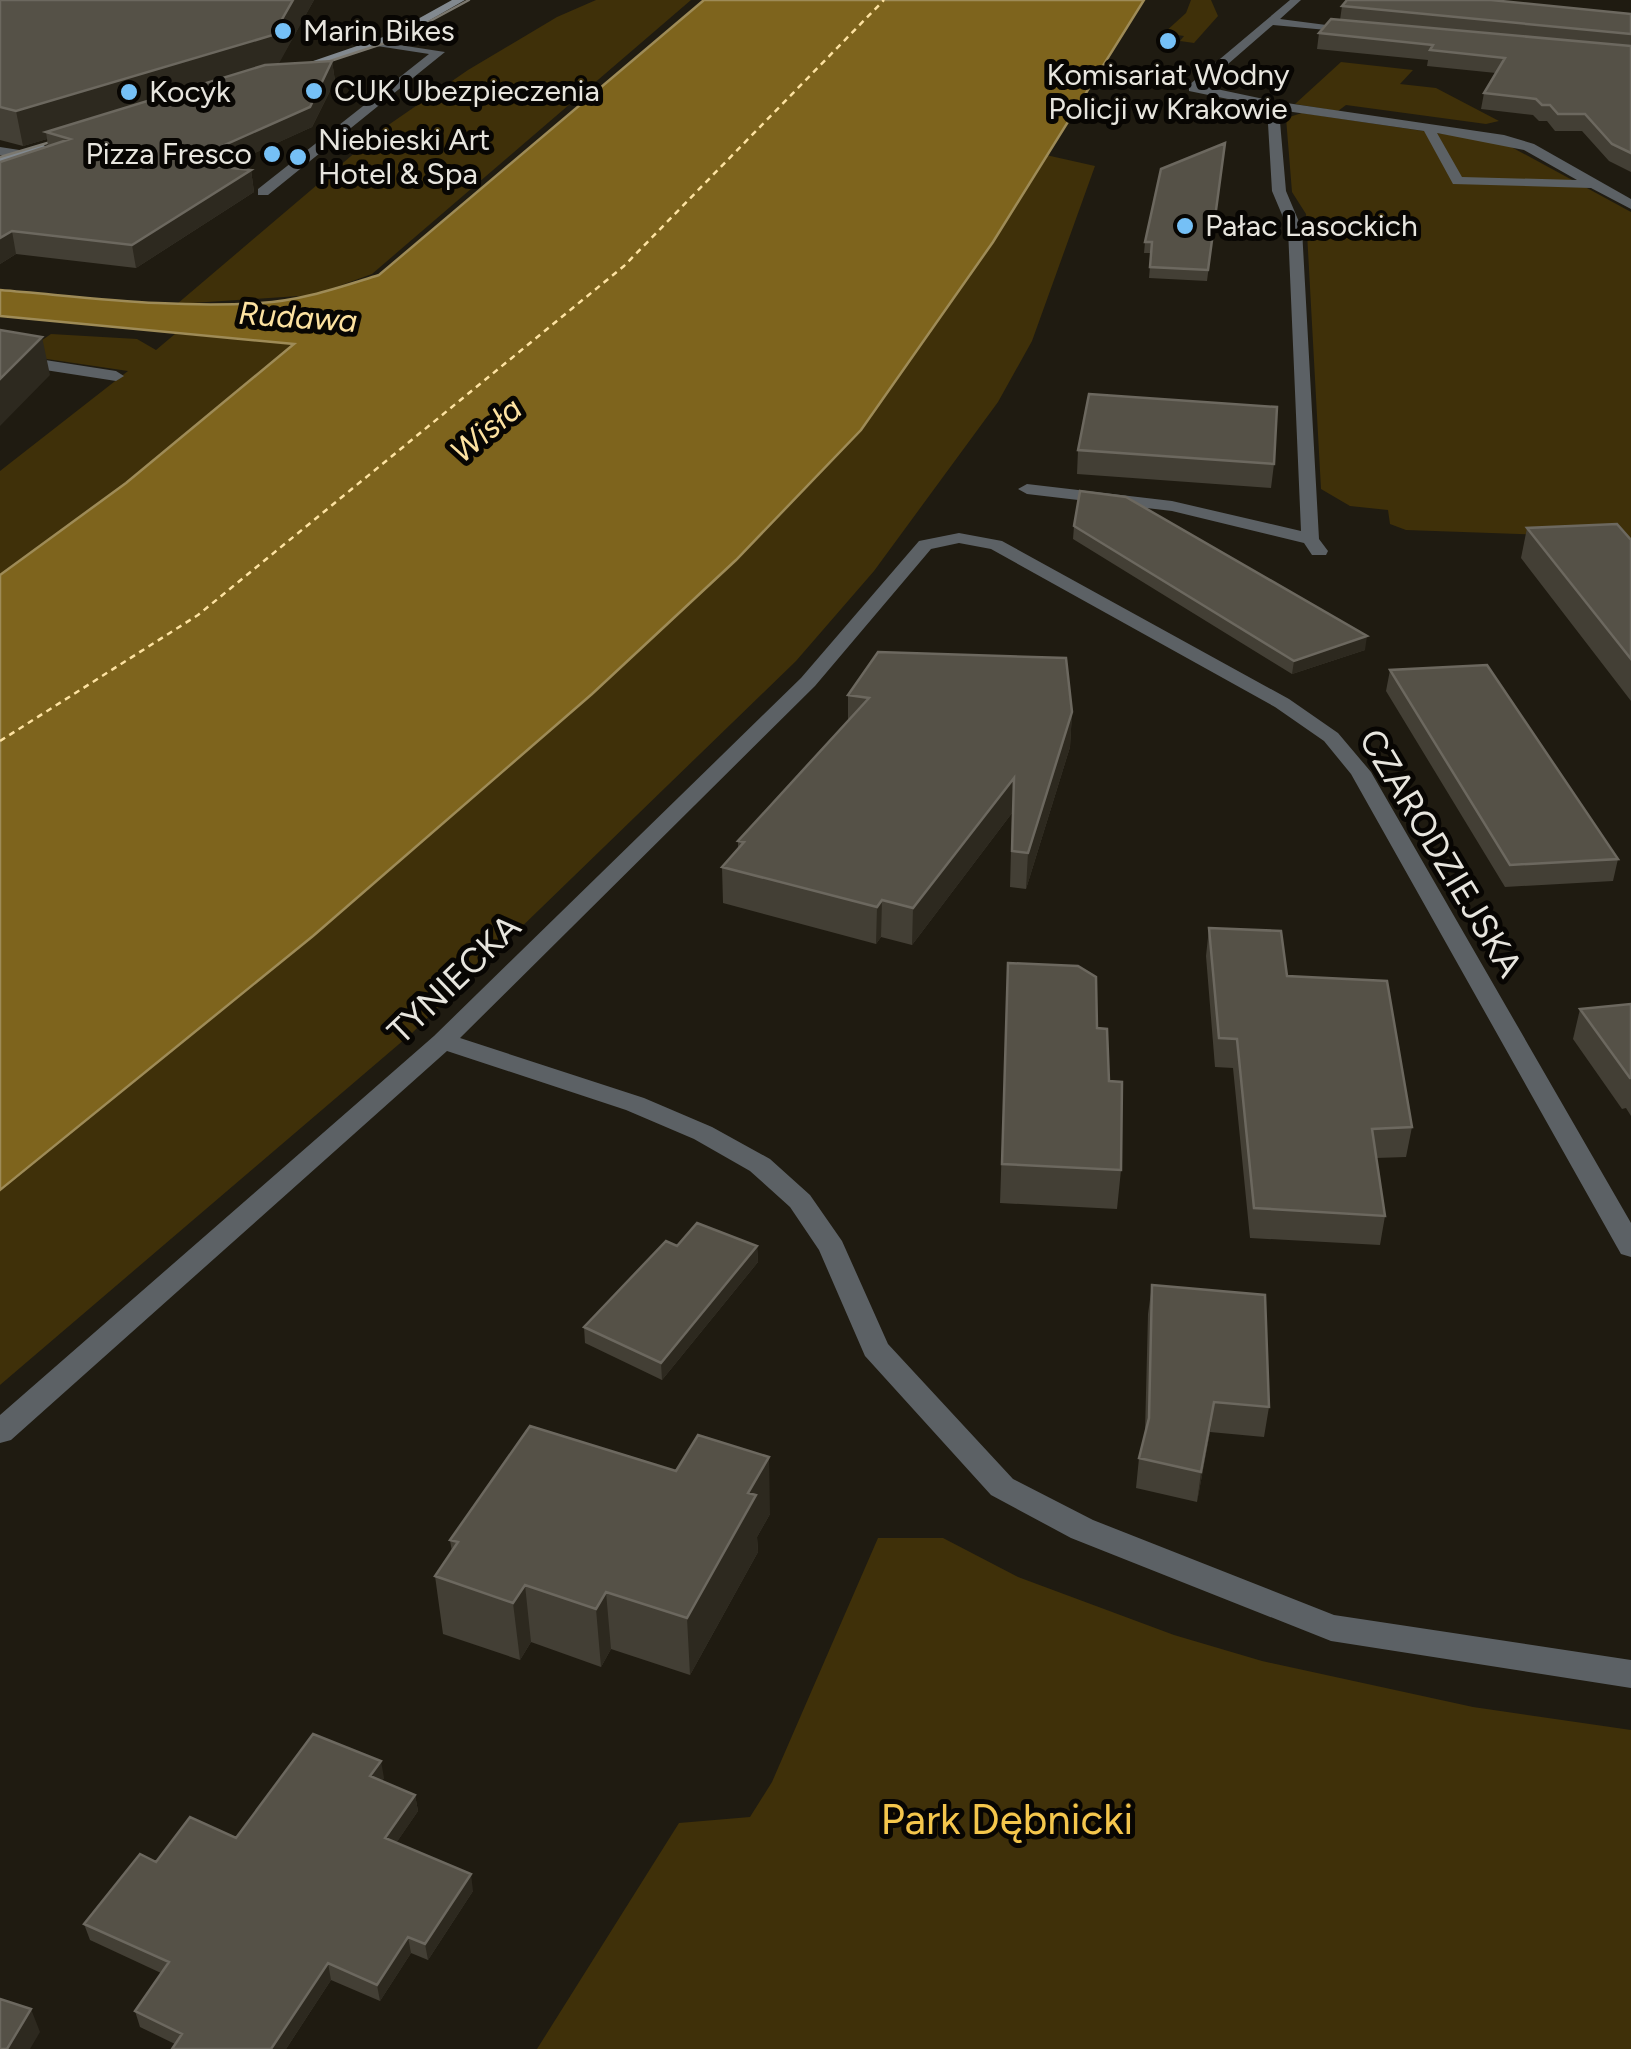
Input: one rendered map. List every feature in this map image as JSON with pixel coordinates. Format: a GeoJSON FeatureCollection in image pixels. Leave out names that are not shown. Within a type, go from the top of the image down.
{"type":"FeatureCollection","features":[{"type":"Feature","properties":{"kind":"street"},"geometry":{"type":"LineString","coordinates":[[282,74],[377,44],[460,0]]}},
{"type":"Feature","properties":{"kind":"street"},"geometry":{"type":"LineString","coordinates":[[1296,0],[1194,88],[1273,105],[1500,138],[1529,147],[1631,205]]}},
{"type":"Feature","properties":{"kind":"street"},"geometry":{"type":"LineString","coordinates":[[1274,22],[1373,32]]}},
{"type":"Feature","properties":{"kind":"street"},"geometry":{"type":"LineString","coordinates":[[263,192],[439,52],[377,44]]}},
{"type":"Feature","properties":{"kind":"street"},"geometry":{"type":"LineString","coordinates":[[1027,489],[1172,506],[1314,545],[1295,229],[1279,191],[1273,105]]}},
{"type":"Feature","properties":{"kind":"street"},"geometry":{"type":"LineString","coordinates":[[1428,127],[1458,181],[1598,184]]}},
{"type":"Feature","properties":{"kind":"street"},"geometry":{"type":"LineString","coordinates":[[0,160],[55,144]]}},
{"type":"Feature","properties":{"kind":"street"},"geometry":{"type":"LineString","coordinates":[[0,150],[21,154]]}},
{"type":"Feature","properties":{"kind":"street"},"geometry":{"type":"LineString","coordinates":[[0,342],[14,343],[0,358]]}},
{"type":"Feature","properties":{"kind":"street"},"geometry":{"type":"LineString","coordinates":[[0,358],[116,376]]}},
{"type":"Feature","properties":{"kind":"street","name":"CZARODZIEJSKA"},"geometry":{"type":"LineString","coordinates":[[924,546],[958,538],[996,545],[1282,703],[1331,737],[1360,772],[1631,1247]]}},
{"type":"Feature","properties":{"kind":"street","name":"TYNIECKA"},"geometry":{"type":"LineString","coordinates":[[0,1432],[444,1041],[808,682],[924,546]]}},
{"type":"Feature","properties":{"kind":"street"},"geometry":{"type":"LineString","coordinates":[[444,1041],[635,1104],[703,1132],[760,1164],[800,1201],[832,1248],[874,1349],[1002,1487],[1082,1529],[1331,1628],[1631,1674]]}},
{"type":"Feature","properties":{"kind":"green space"},"geometry":{"type":"Polygon","coordinates":[[[596,0],[691,0],[372,274],[314,295],[177,304],[384,128],[468,70],[557,17],[596,0]]]}},
{"type":"Feature","properties":{"kind":"green space"},"geometry":{"type":"Polygon","coordinates":[[[1191,0],[1211,0],[1218,16],[1194,43],[1180,41],[1184,36],[1164,33],[1186,13],[1191,0]]]}},
{"type":"Feature","properties":{"kind":"green space"},"geometry":{"type":"Polygon","coordinates":[[[1341,62],[1413,70],[1400,84],[1436,88],[1499,121],[1486,124],[1346,105],[1338,111],[1295,104],[1341,62]]]}},
{"type":"Feature","properties":{"kind":"green space"},"geometry":{"type":"Polygon","coordinates":[[[1302,113],[1504,143],[1631,212],[1631,538],[1406,530],[1390,524],[1388,510],[1350,506],[1321,489],[1306,214],[1292,192],[1286,118],[1302,113]]]}},
{"type":"Feature","properties":{"kind":"green space"},"geometry":{"type":"Polygon","coordinates":[[[1046,155],[1095,166],[1032,341],[998,402],[874,571],[796,661],[412,1033],[0,1385],[0,1190],[313,936],[592,694],[736,560],[861,430],[993,242],[1046,155]]]}},
{"type":"Feature","properties":{"kind":"green space"},"geometry":{"type":"Polygon","coordinates":[[[51,334],[137,339],[156,350],[175,334],[295,343],[126,483],[0,575],[0,471],[128,371],[20,355],[51,334]]]}},
{"type":"Feature","properties":{"kind":"green space","name":"Park Dębnicki"},"geometry":{"type":"Polygon","coordinates":[[[878,1538],[943,1538],[1018,1577],[1174,1635],[1262,1661],[1473,1707],[1631,1730],[1631,2049],[537,2049],[679,1823],[750,1817],[772,1782],[878,1538]]]}},
{"type":"Feature","properties":{"kind":"water"},"geometry":{"type":"Polygon","coordinates":[[[704,0],[1144,0],[993,242],[861,430],[736,560],[592,694],[313,936],[0,1190],[0,575],[126,483],[294,344],[0,316],[0,290],[130,301],[260,303],[320,293],[379,275],[704,0]]]}},
{"type":"Feature","properties":{"kind":"building"},"geometry":{"type":"Polygon","coordinates":[[[0,0],[293,0],[273,35],[16,111],[0,107],[0,0]]]}},
{"type":"Feature","properties":{"kind":"building"},"geometry":{"type":"Polygon","coordinates":[[[1347,0],[1491,0],[1631,14],[1631,34],[1342,6],[1347,0]]]}},
{"type":"Feature","properties":{"kind":"building"},"geometry":{"type":"Polygon","coordinates":[[[1331,19],[1631,46],[1631,153],[1612,144],[1585,114],[1558,114],[1536,99],[1484,93],[1505,58],[1430,50],[1433,45],[1319,33],[1331,19]]]}},
{"type":"Feature","properties":{"kind":"building"},"geometry":{"type":"Polygon","coordinates":[[[332,61],[310,107],[184,163],[251,170],[132,245],[12,231],[0,238],[0,162],[70,139],[46,132],[265,65],[332,61]]]}},
{"type":"Feature","properties":{"kind":"building","name":"Pałac Lasockich"},"geometry":{"type":"Polygon","coordinates":[[[1225,143],[1208,270],[1150,267],[1152,242],[1145,242],[1161,169],[1225,143]]]}},
{"type":"Feature","properties":{"kind":"building"},"geometry":{"type":"Polygon","coordinates":[[[0,330],[42,337],[0,379],[0,330]]]}},
{"type":"Feature","properties":{"kind":"building"},"geometry":{"type":"Polygon","coordinates":[[[1089,394],[1277,407],[1274,464],[1078,450],[1089,394]]]}},
{"type":"Feature","properties":{"kind":"building"},"geometry":{"type":"Polygon","coordinates":[[[1080,491],[1126,497],[1367,636],[1294,661],[1074,526],[1080,491]]]}},
{"type":"Feature","properties":{"kind":"building"},"geometry":{"type":"Polygon","coordinates":[[[1617,524],[1631,540],[1631,659],[1527,528],[1617,524]]]}},
{"type":"Feature","properties":{"kind":"building"},"geometry":{"type":"Polygon","coordinates":[[[878,652],[1066,658],[1072,712],[1028,853],[1012,851],[1014,778],[913,908],[882,900],[877,907],[722,867],[744,842],[738,841],[869,698],[848,695],[878,652]]]}},
{"type":"Feature","properties":{"kind":"building"},"geometry":{"type":"Polygon","coordinates":[[[1487,665],[1618,859],[1510,865],[1390,670],[1487,665]]]}},
{"type":"Feature","properties":{"kind":"building"},"geometry":{"type":"Polygon","coordinates":[[[1209,928],[1281,931],[1287,976],[1387,981],[1412,1127],[1372,1129],[1385,1216],[1254,1208],[1237,1039],[1219,1038],[1209,928]]]}},
{"type":"Feature","properties":{"kind":"building"},"geometry":{"type":"Polygon","coordinates":[[[1008,963],[1078,966],[1096,977],[1097,1028],[1107,1029],[1109,1081],[1122,1082],[1121,1170],[1002,1164],[1008,963]]]}},
{"type":"Feature","properties":{"kind":"building"},"geometry":{"type":"Polygon","coordinates":[[[1631,1004],[1631,1078],[1630,1078],[1580,1009],[1631,1004]]]}},
{"type":"Feature","properties":{"kind":"building"},"geometry":{"type":"Polygon","coordinates":[[[697,1223],[757,1246],[661,1363],[584,1327],[666,1241],[677,1246],[697,1223]]]}},
{"type":"Feature","properties":{"kind":"building"},"geometry":{"type":"Polygon","coordinates":[[[1152,1285],[1265,1295],[1269,1407],[1214,1402],[1201,1472],[1139,1458],[1149,1418],[1152,1285]]]}},
{"type":"Feature","properties":{"kind":"building"},"geometry":{"type":"Polygon","coordinates":[[[530,1426],[676,1471],[698,1435],[769,1457],[748,1493],[756,1495],[687,1618],[606,1592],[596,1609],[525,1585],[513,1603],[435,1576],[458,1542],[450,1540],[530,1426]]]}},
{"type":"Feature","properties":{"kind":"building"},"geometry":{"type":"Polygon","coordinates":[[[313,1734],[381,1761],[370,1776],[415,1795],[385,1838],[471,1874],[425,1944],[408,1937],[377,1985],[328,1963],[271,2049],[172,2049],[182,2034],[135,2011],[169,1962],[84,1924],[140,1854],[156,1862],[190,1817],[236,1838],[313,1734]]]}},
{"type":"Feature","properties":{"kind":"building"},"geometry":{"type":"Polygon","coordinates":[[[0,1999],[31,2009],[7,2049],[0,2049],[0,1999]]]}},
{"type":"Feature","properties":{"kind":"ferry route"},"geometry":{"type":"LineString","coordinates":[[0,741],[198,615],[624,266],[884,0]]}},
{"type":"Feature","properties":{"kind":"tram line"},"geometry":{"type":"LineString","coordinates":[[306,69],[397,39],[469,0]]}},
{"type":"Feature","properties":{"kind":"tram line"},"geometry":{"type":"LineString","coordinates":[[0,157],[74,135]]}},
{"type":"Feature","properties":{"kind":"place","name":"Marin Bikes"},"geometry":{"type":"Point","coordinates":[283,31]}},
{"type":"Feature","properties":{"kind":"place","name":"Komisariat Wodny Policji w Krakowie"},"geometry":{"type":"Point","coordinates":[1168,41]}},
{"type":"Feature","properties":{"kind":"place","name":"CUK Ubezpieczenia"},"geometry":{"type":"Point","coordinates":[314,91]}},
{"type":"Feature","properties":{"kind":"place","name":"Kocyk"},"geometry":{"type":"Point","coordinates":[129,92]}},
{"type":"Feature","properties":{"kind":"place","name":"Pizza Fresco"},"geometry":{"type":"Point","coordinates":[272,154]}},
{"type":"Feature","properties":{"kind":"place","name":"Niebieski Art Hotel & Spa"},"geometry":{"type":"Point","coordinates":[298,157]}},
{"type":"Feature","properties":{"kind":"place","name":"Pałac Lasockich"},"geometry":{"type":"Point","coordinates":[1185,226]}},
{"type":"Feature","properties":{"kind":"water label","name":"Rudawa"},"geometry":{"type":"Point","coordinates":[298,317]}},
{"type":"Feature","properties":{"kind":"water label","name":"Wisła"},"geometry":{"type":"Point","coordinates":[486,430]}}]}
